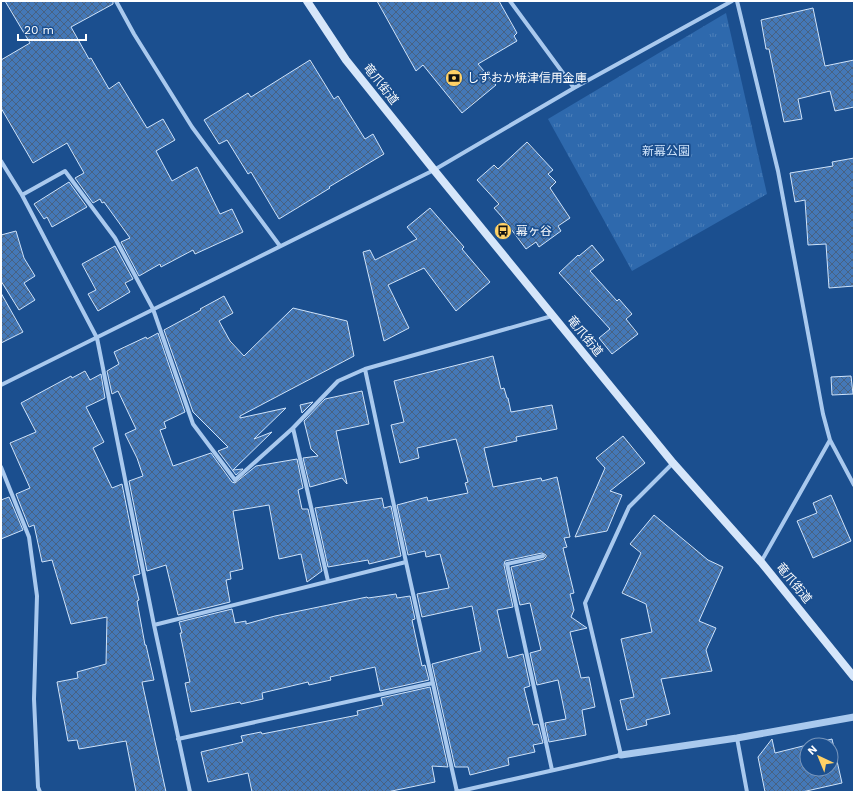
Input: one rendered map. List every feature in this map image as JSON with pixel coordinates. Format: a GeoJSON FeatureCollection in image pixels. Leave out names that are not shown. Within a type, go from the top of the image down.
{"type":"FeatureCollection","features":[{"type":"Feature","properties":{"kind":"main road","name":"竜爪街道"},"geometry":{"type":"LineString","coordinates":[[308,1],[346,60],[434,170],[673,463],[762,562],[854,677]]}},
{"type":"Feature","properties":{"kind":"street"},"geometry":{"type":"LineString","coordinates":[[116,1],[134,34],[192,127],[280,246]]}},
{"type":"Feature","properties":{"kind":"street"},"geometry":{"type":"LineString","coordinates":[[510,1],[574,88]]}},
{"type":"Feature","properties":{"kind":"street"},"geometry":{"type":"LineString","coordinates":[[1,385],[434,170],[574,88],[732,1]]}},
{"type":"Feature","properties":{"kind":"street"},"geometry":{"type":"LineString","coordinates":[[737,1],[778,171],[823,414],[830,440],[854,485]]}},
{"type":"Feature","properties":{"kind":"street"},"geometry":{"type":"LineString","coordinates":[[1,161],[22,195],[97,338],[154,625],[190,792]]}},
{"type":"Feature","properties":{"kind":"street"},"geometry":{"type":"LineString","coordinates":[[22,195],[65,171],[115,238],[153,309],[194,424],[235,480],[293,428],[338,381],[365,369],[553,316]]}},
{"type":"Feature","properties":{"kind":"street"},"geometry":{"type":"LineString","coordinates":[[365,369],[456,792],[621,754],[737,738],[854,717]]}},
{"type":"Feature","properties":{"kind":"street"},"geometry":{"type":"LineString","coordinates":[[293,428],[328,581]]}},
{"type":"Feature","properties":{"kind":"street"},"geometry":{"type":"LineString","coordinates":[[762,562],[830,440]]}},
{"type":"Feature","properties":{"kind":"street"},"geometry":{"type":"LineString","coordinates":[[621,754],[586,603],[629,507],[673,463]]}},
{"type":"Feature","properties":{"kind":"street"},"geometry":{"type":"LineString","coordinates":[[1,467],[29,537],[37,596],[34,699],[40,792]]}},
{"type":"Feature","properties":{"kind":"street"},"geometry":{"type":"LineString","coordinates":[[543,556],[507,564],[552,770]]}},
{"type":"Feature","properties":{"kind":"street"},"geometry":{"type":"LineString","coordinates":[[154,625],[406,562]]}},
{"type":"Feature","properties":{"kind":"street"},"geometry":{"type":"LineString","coordinates":[[178,739],[433,683]]}},
{"type":"Feature","properties":{"kind":"street"},"geometry":{"type":"LineString","coordinates":[[737,738],[747,792]]}},
{"type":"Feature","properties":{"kind":"green space","name":"新幕公園"},"geometry":{"type":"Polygon","coordinates":[[[726,13],[767,194],[632,271],[548,119],[726,13]]]}},
{"type":"Feature","properties":{"kind":"building"},"geometry":{"type":"Polygon","coordinates":[[[5,1],[113,1],[113,4],[71,27],[89,59],[91,58],[109,89],[119,82],[147,128],[163,119],[175,140],[156,151],[172,181],[197,167],[220,214],[232,209],[243,232],[195,254],[193,250],[161,267],[160,264],[139,276],[121,242],[130,238],[104,202],[102,203],[100,199],[93,203],[75,178],[84,173],[67,143],[33,163],[1,108],[1,60],[30,43],[5,1]]]}},
{"type":"Feature","properties":{"kind":"building"},"geometry":{"type":"Polygon","coordinates":[[[377,1],[499,1],[517,33],[514,36],[517,41],[478,64],[496,85],[462,113],[423,65],[416,71],[377,1]]]}},
{"type":"Feature","properties":{"kind":"building"},"geometry":{"type":"Polygon","coordinates":[[[813,8],[825,66],[854,60],[854,107],[835,111],[830,91],[798,99],[802,119],[784,122],[769,49],[766,49],[761,20],[813,8]]]}},
{"type":"Feature","properties":{"kind":"building"},"geometry":{"type":"Polygon","coordinates":[[[310,60],[334,99],[338,96],[365,139],[373,134],[384,154],[279,219],[251,172],[248,174],[227,140],[219,144],[204,120],[248,93],[251,97],[310,60]]]}},
{"type":"Feature","properties":{"kind":"building"},"geometry":{"type":"Polygon","coordinates":[[[527,142],[553,170],[548,174],[556,182],[550,188],[570,218],[558,226],[561,231],[539,247],[536,242],[526,249],[494,208],[499,204],[477,180],[494,165],[498,169],[527,142]]]}},
{"type":"Feature","properties":{"kind":"building"},"geometry":{"type":"Polygon","coordinates":[[[854,158],[854,286],[829,288],[826,244],[808,245],[805,200],[795,202],[790,173],[833,166],[832,162],[854,158]]]}},
{"type":"Feature","properties":{"kind":"building"},"geometry":{"type":"Polygon","coordinates":[[[69,182],[87,207],[52,227],[47,217],[44,219],[34,204],[69,182]]]}},
{"type":"Feature","properties":{"kind":"building"},"geometry":{"type":"Polygon","coordinates":[[[430,208],[464,247],[462,249],[490,282],[456,311],[424,268],[388,285],[409,328],[384,341],[363,252],[370,250],[375,260],[417,239],[407,227],[430,208]]]}},
{"type":"Feature","properties":{"kind":"building"},"geometry":{"type":"Polygon","coordinates":[[[16,231],[24,258],[35,276],[24,283],[35,300],[19,310],[1,281],[1,235],[16,231]]]}},
{"type":"Feature","properties":{"kind":"building"},"geometry":{"type":"Polygon","coordinates":[[[592,245],[604,260],[590,271],[617,301],[619,299],[632,314],[626,319],[638,334],[612,354],[599,338],[610,329],[559,273],[578,255],[579,256],[592,245]]]}},
{"type":"Feature","properties":{"kind":"building"},"geometry":{"type":"Polygon","coordinates":[[[115,246],[133,279],[125,283],[130,292],[98,311],[88,294],[96,290],[82,264],[115,246]]]}},
{"type":"Feature","properties":{"kind":"building"},"geometry":{"type":"Polygon","coordinates":[[[1,293],[23,332],[1,343],[1,293]]]}},
{"type":"Feature","properties":{"kind":"building"},"geometry":{"type":"Polygon","coordinates":[[[224,296],[233,313],[219,321],[230,341],[244,356],[293,308],[347,321],[354,356],[240,416],[240,418],[286,408],[254,439],[272,432],[233,470],[243,469],[236,475],[218,451],[228,447],[193,412],[164,330],[224,296]]]}},
{"type":"Feature","properties":{"kind":"building"},"geometry":{"type":"Polygon","coordinates":[[[158,333],[185,412],[164,422],[166,428],[160,430],[173,466],[211,453],[232,482],[235,483],[256,466],[297,459],[303,488],[298,490],[302,509],[308,509],[322,571],[307,582],[301,554],[279,559],[269,505],[233,511],[243,569],[230,572],[231,579],[226,580],[230,602],[178,615],[166,565],[147,571],[129,481],[143,476],[137,458],[125,434],[136,429],[118,391],[112,394],[107,371],[119,364],[114,352],[158,333]]]}},
{"type":"Feature","properties":{"kind":"building"},"geometry":{"type":"Polygon","coordinates":[[[493,356],[501,389],[504,388],[511,412],[552,405],[557,429],[516,437],[517,441],[484,448],[493,487],[541,478],[542,481],[557,477],[570,537],[564,538],[567,547],[563,548],[574,593],[570,594],[574,610],[571,617],[587,628],[570,632],[581,678],[589,677],[595,707],[582,710],[586,735],[549,742],[545,723],[566,719],[558,680],[537,685],[530,653],[541,650],[530,603],[520,605],[511,567],[544,559],[546,555],[542,553],[505,561],[504,565],[513,607],[497,610],[508,658],[523,654],[530,686],[524,688],[533,725],[538,724],[543,743],[533,745],[535,752],[508,758],[509,765],[470,775],[468,767],[455,767],[432,664],[481,651],[472,606],[422,617],[417,594],[449,588],[440,554],[426,557],[425,551],[408,555],[397,505],[427,497],[428,501],[468,493],[465,483],[468,482],[456,439],[417,448],[419,458],[400,463],[391,425],[404,422],[394,381],[493,356]]]}},
{"type":"Feature","properties":{"kind":"building"},"geometry":{"type":"Polygon","coordinates":[[[85,371],[90,380],[101,374],[105,398],[86,407],[104,442],[93,448],[112,488],[122,484],[140,574],[133,576],[139,600],[137,601],[145,645],[154,680],[142,682],[166,792],[136,792],[126,741],[79,749],[77,740],[68,741],[57,682],[78,678],[77,672],[106,664],[107,617],[71,624],[52,560],[42,562],[34,525],[29,527],[16,494],[30,488],[10,443],[36,432],[21,403],[71,376],[72,378],[85,371]]]}},
{"type":"Feature","properties":{"kind":"building"},"geometry":{"type":"Polygon","coordinates":[[[851,376],[853,394],[832,395],[831,377],[851,376]]]}},
{"type":"Feature","properties":{"kind":"building"},"geometry":{"type":"Polygon","coordinates":[[[362,391],[369,424],[336,431],[347,484],[342,478],[310,487],[303,458],[318,456],[311,449],[304,421],[325,399],[362,391]]]}},
{"type":"Feature","properties":{"kind":"building"},"geometry":{"type":"Polygon","coordinates":[[[313,402],[302,413],[300,405],[313,402]]]}},
{"type":"Feature","properties":{"kind":"building"},"geometry":{"type":"Polygon","coordinates":[[[623,436],[645,463],[610,491],[622,495],[607,531],[575,537],[605,468],[596,458],[623,436]]]}},
{"type":"Feature","properties":{"kind":"building"},"geometry":{"type":"Polygon","coordinates":[[[831,495],[851,541],[813,558],[797,521],[817,513],[813,503],[831,495]]]}},
{"type":"Feature","properties":{"kind":"building"},"geometry":{"type":"Polygon","coordinates":[[[9,497],[23,530],[1,539],[1,500],[9,497]]]}},
{"type":"Feature","properties":{"kind":"building"},"geometry":{"type":"Polygon","coordinates":[[[382,498],[384,508],[391,506],[401,556],[369,564],[368,560],[328,567],[315,508],[382,498]]]}},
{"type":"Feature","properties":{"kind":"building"},"geometry":{"type":"Polygon","coordinates":[[[654,515],[708,560],[723,567],[699,621],[716,628],[706,650],[712,671],[661,679],[670,714],[646,720],[647,725],[627,730],[620,700],[634,697],[621,639],[652,632],[646,604],[622,593],[641,553],[630,544],[654,515]]]}},
{"type":"Feature","properties":{"kind":"building"},"geometry":{"type":"Polygon","coordinates":[[[396,594],[397,598],[410,596],[415,619],[412,620],[422,666],[425,665],[429,680],[380,691],[375,667],[330,677],[331,680],[309,685],[308,682],[262,693],[263,699],[191,712],[185,683],[190,682],[179,622],[232,609],[235,623],[246,621],[246,624],[275,616],[367,597],[396,594]]]}},
{"type":"Feature","properties":{"kind":"building"},"geometry":{"type":"Polygon","coordinates":[[[430,687],[448,767],[432,766],[435,782],[387,792],[252,792],[248,773],[208,782],[201,752],[243,742],[241,736],[261,732],[262,734],[358,715],[357,711],[383,705],[381,698],[430,687]]]}},
{"type":"Feature","properties":{"kind":"building"},"geometry":{"type":"Polygon","coordinates":[[[772,739],[775,753],[799,747],[799,777],[839,777],[839,770],[842,783],[802,792],[765,792],[758,757],[772,739]]]}},
{"type":"Feature","properties":{"kind":"place","name":"しずおか焼津信用金庫"},"geometry":{"type":"Point","coordinates":[454,78]}},
{"type":"Feature","properties":{"kind":"place","name":"幕ヶ谷"},"geometry":{"type":"Point","coordinates":[503,231]}}]}
